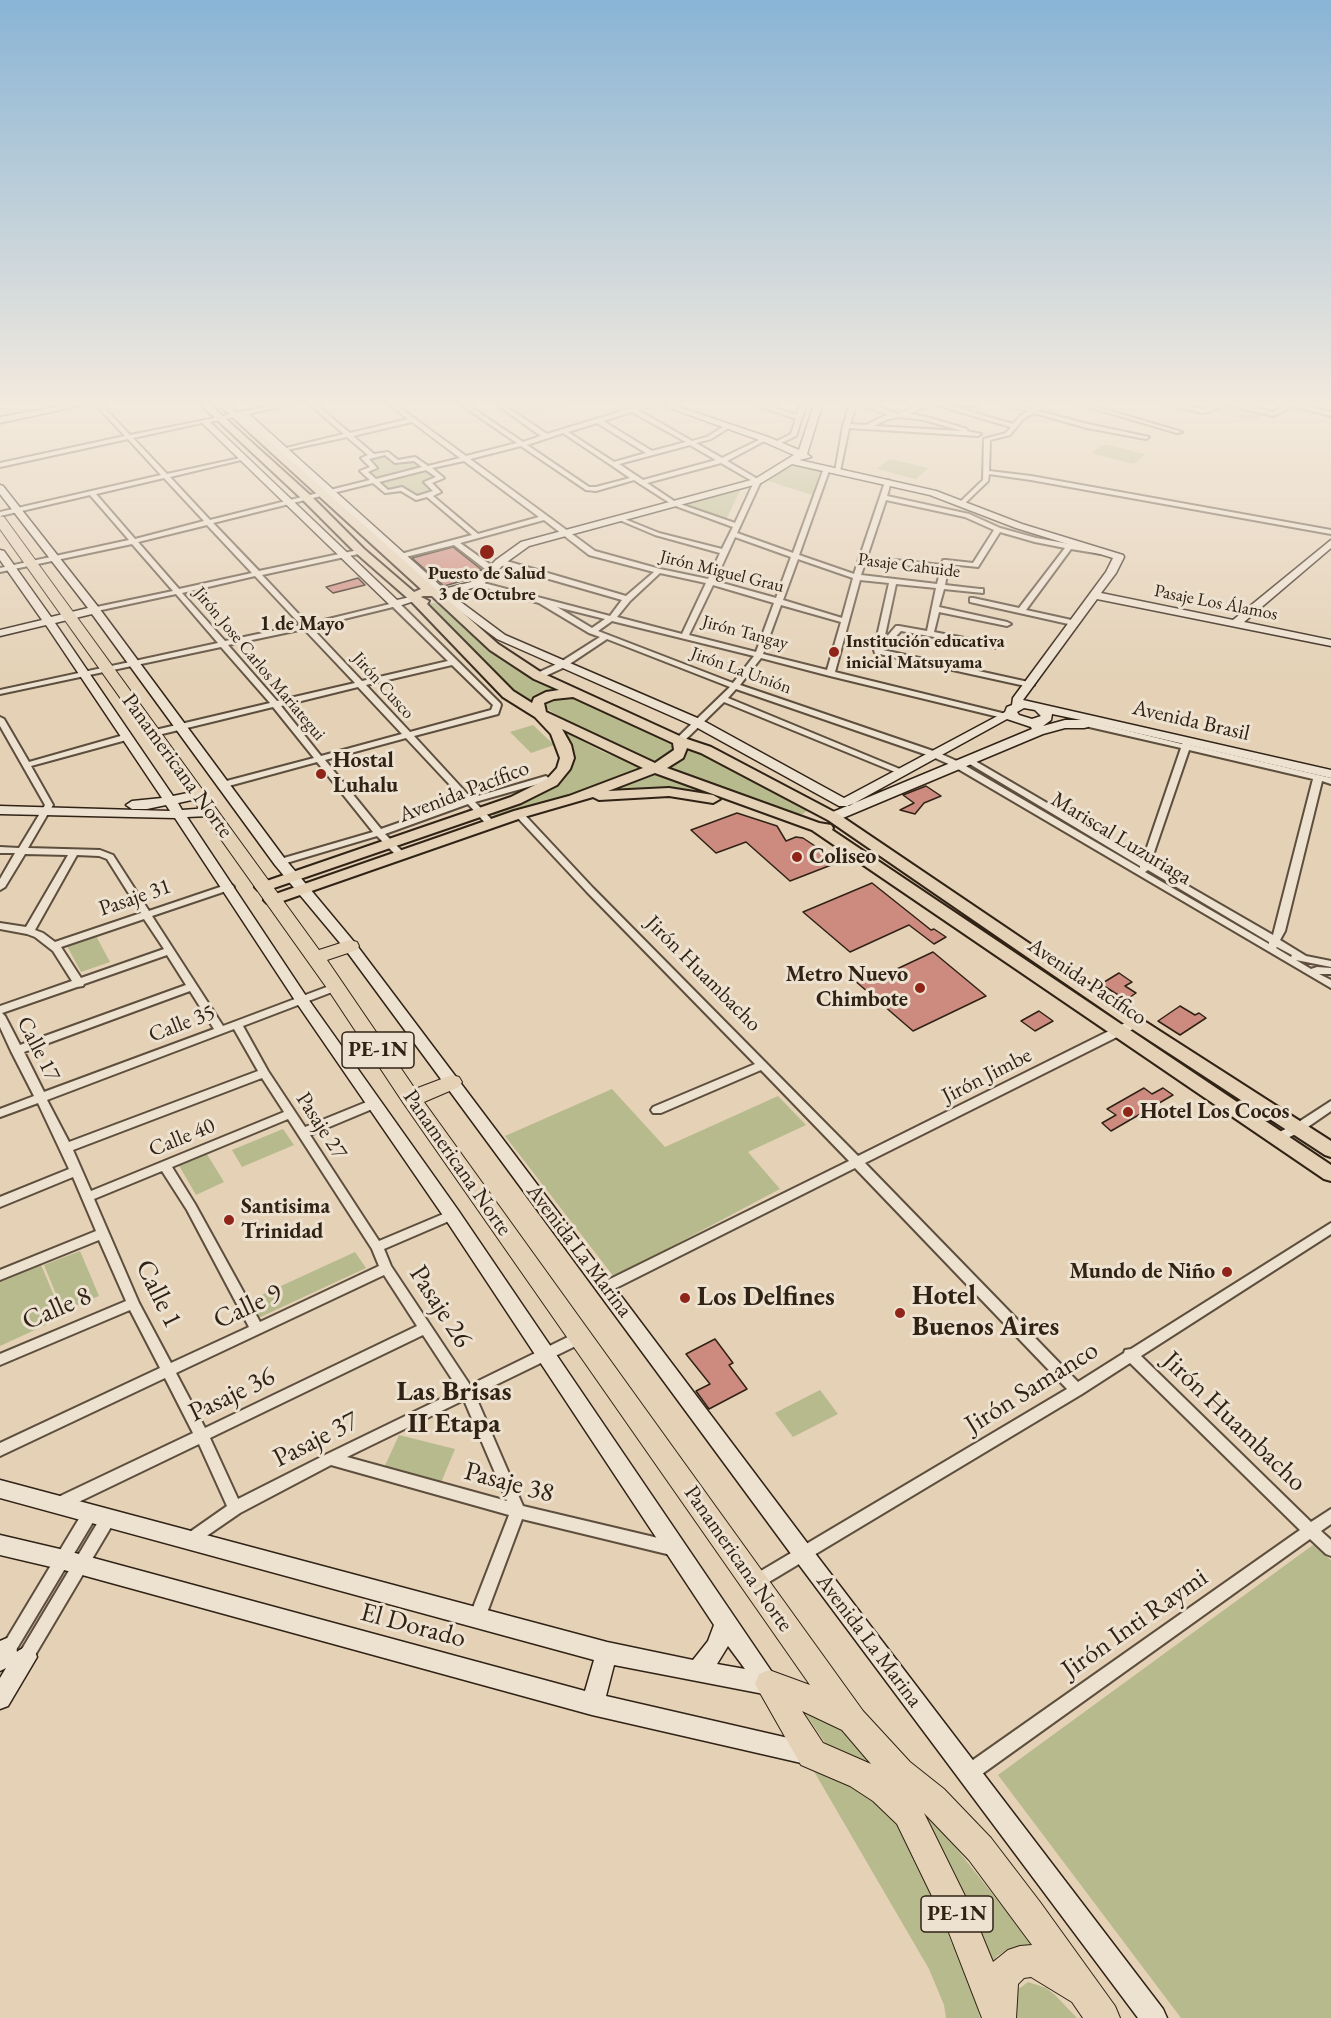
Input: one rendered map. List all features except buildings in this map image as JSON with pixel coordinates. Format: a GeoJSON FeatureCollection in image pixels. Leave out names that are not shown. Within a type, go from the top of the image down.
{"type":"FeatureCollection","features":[{"type":"Feature","properties":{"kind":"highway","name":"Panamericana Norte"},"geometry":{"type":"LineString","coordinates":[[8,515],[33,563],[69,616],[336,987],[411,1100],[854,1721],[898,1773],[933,1800],[980,1849],[1029,1913],[1095,2007]]}},
{"type":"Feature","properties":{"kind":"highway"},"geometry":{"type":"LineString","coordinates":[[314,958],[350,946]]}},
{"type":"Feature","properties":{"kind":"highway"},"geometry":{"type":"LineString","coordinates":[[411,1100],[452,1082]]}},
{"type":"Feature","properties":{"kind":"highway"},"geometry":{"type":"LineString","coordinates":[[769,1684],[817,1702],[854,1721]]}},
{"type":"Feature","properties":{"kind":"highway"},"geometry":{"type":"LineString","coordinates":[[769,1684],[812,1754],[861,1775],[884,1790],[909,1813]]}},
{"type":"Feature","properties":{"kind":"highway","name":"Panamericana Norte"},"geometry":{"type":"LineString","coordinates":[[898,1773],[909,1813],[959,1917],[1000,2018]]}},
{"type":"Feature","properties":{"kind":"highway"},"geometry":{"type":"LineString","coordinates":[[1000,2018],[999,2003],[1004,1975],[1020,1962],[1031,1961],[1057,1973],[1095,2007]]}},
{"type":"Feature","properties":{"kind":"main road","name":"Avenida La Marina"},"geometry":{"type":"LineString","coordinates":[[2,496],[8,515],[56,559],[95,610],[181,725],[222,785],[280,862],[350,946],[804,1555],[1154,2018]]}},
{"type":"Feature","properties":{"kind":"main road"},"geometry":{"type":"LineString","coordinates":[[282,496],[395,604],[415,599],[428,601],[435,599],[436,593]]}},
{"type":"Feature","properties":{"kind":"main road","name":"Avenida Pacífico"},"geometry":{"type":"LineString","coordinates":[[331,496],[494,647],[538,676],[679,741],[717,755],[1331,1150]]}},
{"type":"Feature","properties":{"kind":"main road"},"geometry":{"type":"LineString","coordinates":[[436,593],[479,583],[496,566],[525,544],[703,496]]}},
{"type":"Feature","properties":{"kind":"main road"},"geometry":{"type":"LineString","coordinates":[[822,821],[844,803],[1011,712],[1017,700],[1111,573],[1119,557],[1019,526],[941,496]]}},
{"type":"Feature","properties":{"kind":"main road"},"geometry":{"type":"LineString","coordinates":[[306,497],[360,550],[415,599],[508,694],[540,714]]}},
{"type":"Feature","properties":{"kind":"main road"},"geometry":{"type":"LineString","coordinates":[[1235,624],[1331,543]]}},
{"type":"Feature","properties":{"kind":"main road"},"geometry":{"type":"LineString","coordinates":[[0,553],[5,569],[49,621],[86,674],[301,999],[452,1215],[769,1684]]}},
{"type":"Feature","properties":{"kind":"main road"},"geometry":{"type":"LineString","coordinates":[[436,593],[501,637],[698,723],[844,803]]}},
{"type":"Feature","properties":{"kind":"main road","name":"Pasaje Los Álamos"},"geometry":{"type":"LineString","coordinates":[[1094,595],[1331,643]]}},
{"type":"Feature","properties":{"kind":"main road"},"geometry":{"type":"LineString","coordinates":[[0,633],[95,610]]}},
{"type":"Feature","properties":{"kind":"main road"},"geometry":{"type":"LineString","coordinates":[[540,714],[537,705],[544,697],[559,693],[575,694]]}},
{"type":"Feature","properties":{"kind":"main road","name":"Avenida Brasil"},"geometry":{"type":"LineString","coordinates":[[1011,712],[1031,704],[1186,744],[1331,774]]}},
{"type":"Feature","properties":{"kind":"main road"},"geometry":{"type":"LineString","coordinates":[[822,821],[962,762],[1038,725],[1047,717],[1047,713],[1042,708]]}},
{"type":"Feature","properties":{"kind":"main road"},"geometry":{"type":"LineString","coordinates":[[1011,712],[1022,722],[1038,725],[1111,724]]}},
{"type":"Feature","properties":{"kind":"main road","name":"Avenida Pacífico"},"geometry":{"type":"LineString","coordinates":[[268,894],[397,849],[491,824],[517,807],[552,782],[563,769],[567,758],[564,745],[557,732],[540,714]]}},
{"type":"Feature","properties":{"kind":"main road","name":"Avenida Pacífico"},"geometry":{"type":"LineString","coordinates":[[540,714],[654,768],[769,810],[822,821],[1119,1031],[1331,1174]]}},
{"type":"Feature","properties":{"kind":"main road"},"geometry":{"type":"LineString","coordinates":[[654,768],[678,756],[681,746],[679,741]]}},
{"type":"Feature","properties":{"kind":"main road","name":"Avenida Pacífico"},"geometry":{"type":"LineString","coordinates":[[397,849],[480,812],[574,799],[654,768]]}},
{"type":"Feature","properties":{"kind":"main road"},"geometry":{"type":"LineString","coordinates":[[574,799],[638,792],[669,792],[769,810]]}},
{"type":"Feature","properties":{"kind":"main road"},"geometry":{"type":"LineString","coordinates":[[0,810],[147,805],[197,795]]}},
{"type":"Feature","properties":{"kind":"main road"},"geometry":{"type":"LineString","coordinates":[[0,803],[179,815],[210,812]]}},
{"type":"Feature","properties":{"kind":"main road","name":"El Dorado"},"geometry":{"type":"LineString","coordinates":[[0,1489],[192,1539],[607,1653],[769,1684]]}},
{"type":"Feature","properties":{"kind":"main road","name":"El Dorado"},"geometry":{"type":"LineString","coordinates":[[0,1545],[591,1704],[812,1754]]}},
{"type":"Feature","properties":{"kind":"main road"},"geometry":{"type":"LineString","coordinates":[[697,1672],[717,1647],[726,1623]]}},
{"type":"Feature","properties":{"kind":"main road"},"geometry":{"type":"LineString","coordinates":[[591,1704],[607,1653]]}},
{"type":"Feature","properties":{"kind":"main road"},"geometry":{"type":"LineString","coordinates":[[0,1698],[11,1655]]}},
{"type":"Feature","properties":{"kind":"street"},"geometry":{"type":"LineString","coordinates":[[0,514],[8,515],[80,496]]}},
{"type":"Feature","properties":{"kind":"street","name":"Jirón Jose Carlos Mariategui"},"geometry":{"type":"LineString","coordinates":[[95,496],[275,704],[379,833],[397,849]]}},
{"type":"Feature","properties":{"kind":"street","name":"Jirón Cusco"},"geometry":{"type":"LineString","coordinates":[[185,496],[363,684],[491,824]]}},
{"type":"Feature","properties":{"kind":"street"},"geometry":{"type":"LineString","coordinates":[[5,569],[134,541],[309,496]]}},
{"type":"Feature","properties":{"kind":"street"},"geometry":{"type":"LineString","coordinates":[[429,496],[477,536]]}},
{"type":"Feature","properties":{"kind":"street","name":"Jirón Miguel Grau"},"geometry":{"type":"LineString","coordinates":[[515,496],[592,553],[712,582],[845,621]]}},
{"type":"Feature","properties":{"kind":"street"},"geometry":{"type":"LineString","coordinates":[[664,496],[675,504]]}},
{"type":"Feature","properties":{"kind":"street"},"geometry":{"type":"LineString","coordinates":[[685,636],[751,496]]}},
{"type":"Feature","properties":{"kind":"street"},"geometry":{"type":"LineString","coordinates":[[679,741],[724,699],[759,655],[817,496]]}},
{"type":"Feature","properties":{"kind":"street"},"geometry":{"type":"LineString","coordinates":[[830,674],[857,577],[883,496]]}},
{"type":"Feature","properties":{"kind":"street"},"geometry":{"type":"LineString","coordinates":[[884,496],[967,514],[998,530],[1069,547],[1101,553],[1101,550]]}},
{"type":"Feature","properties":{"kind":"street"},"geometry":{"type":"LineString","coordinates":[[962,504],[970,496]]}},
{"type":"Feature","properties":{"kind":"street"},"geometry":{"type":"LineString","coordinates":[[1133,496],[1331,532]]}},
{"type":"Feature","properties":{"kind":"street","name":"Pasaje Cahuide"},"geometry":{"type":"LineString","coordinates":[[675,504],[795,556],[857,577],[980,591],[973,600]]}},
{"type":"Feature","properties":{"kind":"street"},"geometry":{"type":"LineString","coordinates":[[398,557],[544,518]]}},
{"type":"Feature","properties":{"kind":"street"},"geometry":{"type":"LineString","coordinates":[[620,519],[657,534],[724,552]]}},
{"type":"Feature","properties":{"kind":"street"},"geometry":{"type":"LineString","coordinates":[[930,633],[946,561],[975,564],[998,530]]}},
{"type":"Feature","properties":{"kind":"street"},"geometry":{"type":"LineString","coordinates":[[455,542],[496,566],[627,599]]}},
{"type":"Feature","properties":{"kind":"street"},"geometry":{"type":"LineString","coordinates":[[1021,612],[1069,547]]}},
{"type":"Feature","properties":{"kind":"street"},"geometry":{"type":"LineString","coordinates":[[95,610],[360,550]]}},
{"type":"Feature","properties":{"kind":"street"},"geometry":{"type":"LineString","coordinates":[[895,562],[945,567]]}},
{"type":"Feature","properties":{"kind":"street"},"geometry":{"type":"LineString","coordinates":[[592,631],[613,617],[627,599],[659,571]]}},
{"type":"Feature","properties":{"kind":"street"},"geometry":{"type":"LineString","coordinates":[[878,651],[893,581]]}},
{"type":"Feature","properties":{"kind":"street","name":"Jirón Tangay"},"geometry":{"type":"LineString","coordinates":[[479,583],[830,674],[1011,712]]}},
{"type":"Feature","properties":{"kind":"street"},"geometry":{"type":"LineString","coordinates":[[962,614],[973,600],[1073,623]]}},
{"type":"Feature","properties":{"kind":"street","name":"Jirón La Unión"},"geometry":{"type":"LineString","coordinates":[[542,601],[592,631],[735,686],[936,754]]}},
{"type":"Feature","properties":{"kind":"street"},"geometry":{"type":"LineString","coordinates":[[0,692],[307,627],[395,604],[497,705],[495,712],[222,785]]}},
{"type":"Feature","properties":{"kind":"street"},"geometry":{"type":"LineString","coordinates":[[936,609],[1007,624]]}},
{"type":"Feature","properties":{"kind":"street"},"geometry":{"type":"LineString","coordinates":[[878,651],[899,628],[992,646]]}},
{"type":"Feature","properties":{"kind":"street"},"geometry":{"type":"LineString","coordinates":[[538,676],[562,665],[607,636]]}},
{"type":"Feature","properties":{"kind":"street"},"geometry":{"type":"LineString","coordinates":[[878,651],[1030,685]]}},
{"type":"Feature","properties":{"kind":"street"},"geometry":{"type":"LineString","coordinates":[[154,733],[454,662]]}},
{"type":"Feature","properties":{"kind":"street"},"geometry":{"type":"LineString","coordinates":[[724,699],[903,772]]}},
{"type":"Feature","properties":{"kind":"street"},"geometry":{"type":"LineString","coordinates":[[0,719],[27,765],[48,808],[0,887]]}},
{"type":"Feature","properties":{"kind":"street"},"geometry":{"type":"LineString","coordinates":[[1088,724],[1186,744],[1331,781]]}},
{"type":"Feature","properties":{"kind":"street"},"geometry":{"type":"LineString","coordinates":[[27,765],[127,737]]}},
{"type":"Feature","properties":{"kind":"street"},"geometry":{"type":"LineString","coordinates":[[1144,870],[1186,744]]}},
{"type":"Feature","properties":{"kind":"street","name":"Mariscal Luzuriaga"},"geometry":{"type":"LineString","coordinates":[[936,754],[962,762],[1273,946],[1302,957],[1331,964]]}},
{"type":"Feature","properties":{"kind":"street"},"geometry":{"type":"LineString","coordinates":[[280,862],[379,833],[469,801],[546,778]]}},
{"type":"Feature","properties":{"kind":"street"},"geometry":{"type":"LineString","coordinates":[[1273,946],[1280,931],[1318,778]]}},
{"type":"Feature","properties":{"kind":"street","name":"Jirón Huambacho"},"geometry":{"type":"LineString","coordinates":[[517,807],[590,890],[763,1065],[1077,1390]]}},
{"type":"Feature","properties":{"kind":"street"},"geometry":{"type":"LineString","coordinates":[[0,850],[100,853],[110,857],[220,1030]]}},
{"type":"Feature","properties":{"kind":"street"},"geometry":{"type":"LineString","coordinates":[[28,931],[74,852]]}},
{"type":"Feature","properties":{"kind":"street","name":"Pasaje 31"},"geometry":{"type":"LineString","coordinates":[[53,946],[229,887]]}},
{"type":"Feature","properties":{"kind":"street"},"geometry":{"type":"LineString","coordinates":[[0,926],[28,931],[53,946],[79,984]]}},
{"type":"Feature","properties":{"kind":"street","name":"Mariscal Luzuriaga"},"geometry":{"type":"LineString","coordinates":[[1273,946],[1285,959],[1331,985]]}},
{"type":"Feature","properties":{"kind":"street"},"geometry":{"type":"LineString","coordinates":[[0,1010],[169,951]]}},
{"type":"Feature","properties":{"kind":"street","name":"Mariscal Luzuriaga"},"geometry":{"type":"LineString","coordinates":[[1285,959],[1302,957]]}},
{"type":"Feature","properties":{"kind":"street"},"geometry":{"type":"LineString","coordinates":[[1312,974],[1317,970],[1331,971]]}},
{"type":"Feature","properties":{"kind":"street"},"geometry":{"type":"LineString","coordinates":[[16,1051],[192,987]]}},
{"type":"Feature","properties":{"kind":"street","name":"Calle 35"},"geometry":{"type":"LineString","coordinates":[[0,1113],[336,987]]}},
{"type":"Feature","properties":{"kind":"street","name":"Calle 17"},"geometry":{"type":"LineString","coordinates":[[0,1016],[42,1099]]}},
{"type":"Feature","properties":{"kind":"street","name":"Jirón Jimbe"},"geometry":{"type":"LineString","coordinates":[[606,1287],[1135,1023]]}},
{"type":"Feature","properties":{"kind":"street","name":"Pasaje 27"},"geometry":{"type":"LineString","coordinates":[[237,1025],[264,1073],[377,1246]]}},
{"type":"Feature","properties":{"kind":"street"},"geometry":{"type":"LineString","coordinates":[[657,1110],[763,1065]]}},
{"type":"Feature","properties":{"kind":"street"},"geometry":{"type":"LineString","coordinates":[[66,1148],[264,1073]]}},
{"type":"Feature","properties":{"kind":"street","name":"Calle 1"},"geometry":{"type":"LineString","coordinates":[[42,1099],[88,1197],[133,1302],[170,1371],[235,1508]]}},
{"type":"Feature","properties":{"kind":"street"},"geometry":{"type":"LineString","coordinates":[[303,1133],[374,1104]]}},
{"type":"Feature","properties":{"kind":"street"},"geometry":{"type":"LineString","coordinates":[[1278,1138],[1298,1128],[1331,1105]]}},
{"type":"Feature","properties":{"kind":"street","name":"Calle 40"},"geometry":{"type":"LineString","coordinates":[[88,1197],[290,1114]]}},
{"type":"Feature","properties":{"kind":"street"},"geometry":{"type":"LineString","coordinates":[[165,1166],[191,1207],[257,1329]]}},
{"type":"Feature","properties":{"kind":"street"},"geometry":{"type":"LineString","coordinates":[[0,1202],[76,1171]]}},
{"type":"Feature","properties":{"kind":"street"},"geometry":{"type":"LineString","coordinates":[[377,1246],[452,1215]]}},
{"type":"Feature","properties":{"kind":"street","name":"Jirón Samanco"},"geometry":{"type":"LineString","coordinates":[[754,1583],[1077,1390],[1130,1354],[1331,1228]]}},
{"type":"Feature","properties":{"kind":"street"},"geometry":{"type":"LineString","coordinates":[[0,1275],[103,1233]]}},
{"type":"Feature","properties":{"kind":"street","name":"Pasaje 26"},"geometry":{"type":"LineString","coordinates":[[377,1246],[386,1268],[468,1393],[518,1511]]}},
{"type":"Feature","properties":{"kind":"street","name":"Calle 9"},"geometry":{"type":"LineString","coordinates":[[0,1450],[386,1268]]}},
{"type":"Feature","properties":{"kind":"street","name":"Calle 8"},"geometry":{"type":"LineString","coordinates":[[0,1360],[133,1302]]}},
{"type":"Feature","properties":{"kind":"street","name":"Pasaje 36"},"geometry":{"type":"LineString","coordinates":[[59,1504],[426,1329]]}},
{"type":"Feature","properties":{"kind":"street","name":"Pasaje 37"},"geometry":{"type":"LineString","coordinates":[[192,1539],[235,1508],[330,1459],[581,1337]]}},
{"type":"Feature","properties":{"kind":"street","name":"Jirón Huambacho"},"geometry":{"type":"LineString","coordinates":[[1130,1354],[1331,1549]]}},
{"type":"Feature","properties":{"kind":"street","name":"Pasaje 38"},"geometry":{"type":"LineString","coordinates":[[330,1459],[518,1511],[678,1549]]}},
{"type":"Feature","properties":{"kind":"street"},"geometry":{"type":"LineString","coordinates":[[477,1618],[518,1511]]}},
{"type":"Feature","properties":{"kind":"street"},"geometry":{"type":"LineString","coordinates":[[11,1655],[72,1563],[100,1515]]}},
{"type":"Feature","properties":{"kind":"street","name":"Jirón Inti Raymi"},"geometry":{"type":"LineString","coordinates":[[969,1773],[1331,1516]]}},
{"type":"Feature","properties":{"kind":"green space"},"geometry":{"type":"Polygon","coordinates":[[[710,496],[737,496],[726,520],[680,504],[710,496]]]}},
{"type":"Feature","properties":{"kind":"green space"},"geometry":{"type":"Polygon","coordinates":[[[430,603],[436,603],[505,662],[559,690],[541,693],[532,703],[514,692],[430,603]]]}},
{"type":"Feature","properties":{"kind":"green space"},"geometry":{"type":"Polygon","coordinates":[[[570,696],[671,742],[673,749],[662,760],[651,762],[598,740],[544,707],[550,698],[570,696]]]}},
{"type":"Feature","properties":{"kind":"green space"},"geometry":{"type":"Polygon","coordinates":[[[533,725],[554,745],[531,753],[510,732],[533,725]]]}},
{"type":"Feature","properties":{"kind":"green space"},"geometry":{"type":"Polygon","coordinates":[[[558,728],[603,752],[647,769],[508,817],[494,817],[497,810],[564,775],[558,728]]]}},
{"type":"Feature","properties":{"kind":"green space"},"geometry":{"type":"Polygon","coordinates":[[[687,744],[809,809],[803,814],[795,814],[667,766],[684,756],[688,748],[687,744]]]}},
{"type":"Feature","properties":{"kind":"green space"},"geometry":{"type":"Polygon","coordinates":[[[654,772],[722,797],[683,791],[592,794],[654,772]]]}},
{"type":"Feature","properties":{"kind":"green space"},"geometry":{"type":"Polygon","coordinates":[[[95,934],[110,962],[81,972],[66,944],[95,934]]]}},
{"type":"Feature","properties":{"kind":"green space"},"geometry":{"type":"Polygon","coordinates":[[[612,1089],[665,1147],[778,1096],[806,1125],[748,1152],[780,1189],[614,1277],[505,1136],[612,1089]]]}},
{"type":"Feature","properties":{"kind":"green space"},"geometry":{"type":"Polygon","coordinates":[[[283,1129],[294,1145],[242,1167],[232,1150],[283,1129]]]}},
{"type":"Feature","properties":{"kind":"green space"},"geometry":{"type":"Polygon","coordinates":[[[205,1151],[224,1182],[196,1195],[177,1162],[205,1151]]]}},
{"type":"Feature","properties":{"kind":"green space"},"geometry":{"type":"Polygon","coordinates":[[[80,1251],[99,1296],[63,1311],[44,1265],[80,1251]]]}},
{"type":"Feature","properties":{"kind":"green space"},"geometry":{"type":"Polygon","coordinates":[[[355,1252],[366,1268],[254,1320],[244,1303],[355,1252]]]}},
{"type":"Feature","properties":{"kind":"green space"},"geometry":{"type":"Polygon","coordinates":[[[39,1260],[63,1317],[0,1346],[0,1276],[39,1260]]]}},
{"type":"Feature","properties":{"kind":"green space"},"geometry":{"type":"Polygon","coordinates":[[[820,1390],[838,1414],[793,1437],[775,1413],[820,1390]]]}},
{"type":"Feature","properties":{"kind":"green space"},"geometry":{"type":"Polygon","coordinates":[[[399,1435],[455,1449],[440,1485],[383,1470],[399,1435]]]}},
{"type":"Feature","properties":{"kind":"green space"},"geometry":{"type":"Polygon","coordinates":[[[1313,1545],[1331,1560],[1331,2018],[1181,2018],[998,1775],[1313,1545]]]}},
{"type":"Feature","properties":{"kind":"green space"},"geometry":{"type":"Polygon","coordinates":[[[801,1707],[850,1728],[885,1777],[828,1747],[801,1707]]]}},
{"type":"Feature","properties":{"kind":"green space"},"geometry":{"type":"Polygon","coordinates":[[[812,1768],[872,1791],[902,1828],[940,1911],[952,1944],[959,1943],[980,2018],[946,2018],[944,2005],[929,1969],[812,1768]]]}},
{"type":"Feature","properties":{"kind":"green space"},"geometry":{"type":"Polygon","coordinates":[[[914,1795],[1029,1940],[1030,1946],[1005,1951],[997,1956],[989,1968],[914,1795]]]}},
{"type":"Feature","properties":{"kind":"green space"},"geometry":{"type":"Polygon","coordinates":[[[1028,1982],[1046,1988],[1077,2018],[1017,2018],[1014,2009],[1017,1990],[1028,1982]]]}},
{"type":"Feature","properties":{"kind":"place","name":"Puesto de Salud 3 de Octubre"},"geometry":{"type":"Point","coordinates":[487,552]}},
{"type":"Feature","properties":{"kind":"place","name":"Institución educativa inicial Matsuyama"},"geometry":{"type":"Point","coordinates":[834,652]}},
{"type":"Feature","properties":{"kind":"place","name":"Hostal Luhalu"},"geometry":{"type":"Point","coordinates":[321,774]}},
{"type":"Feature","properties":{"kind":"place","name":"Coliseo"},"geometry":{"type":"Point","coordinates":[797,857]}},
{"type":"Feature","properties":{"kind":"place","name":"Metro Nuevo Chimbote"},"geometry":{"type":"Point","coordinates":[920,988]}},
{"type":"Feature","properties":{"kind":"place","name":"Hotel Los Cocos"},"geometry":{"type":"Point","coordinates":[1128,1112]}},
{"type":"Feature","properties":{"kind":"place","name":"Santisima Trinidad"},"geometry":{"type":"Point","coordinates":[229,1220]}},
{"type":"Feature","properties":{"kind":"place","name":"Mundo de Niño"},"geometry":{"type":"Point","coordinates":[1227,1272]}},
{"type":"Feature","properties":{"kind":"place","name":"Los Delfines"},"geometry":{"type":"Point","coordinates":[685,1298]}},
{"type":"Feature","properties":{"kind":"place","name":"Hotel Buenos Aires"},"geometry":{"type":"Point","coordinates":[900,1313]}},
{"type":"Feature","properties":{"kind":"district","name":"1 de Mayo"},"geometry":{"type":"Point","coordinates":[302,625]}},
{"type":"Feature","properties":{"kind":"district","name":"Las Brisas II Etapa"},"geometry":{"type":"Point","coordinates":[454,1408]}}]}
